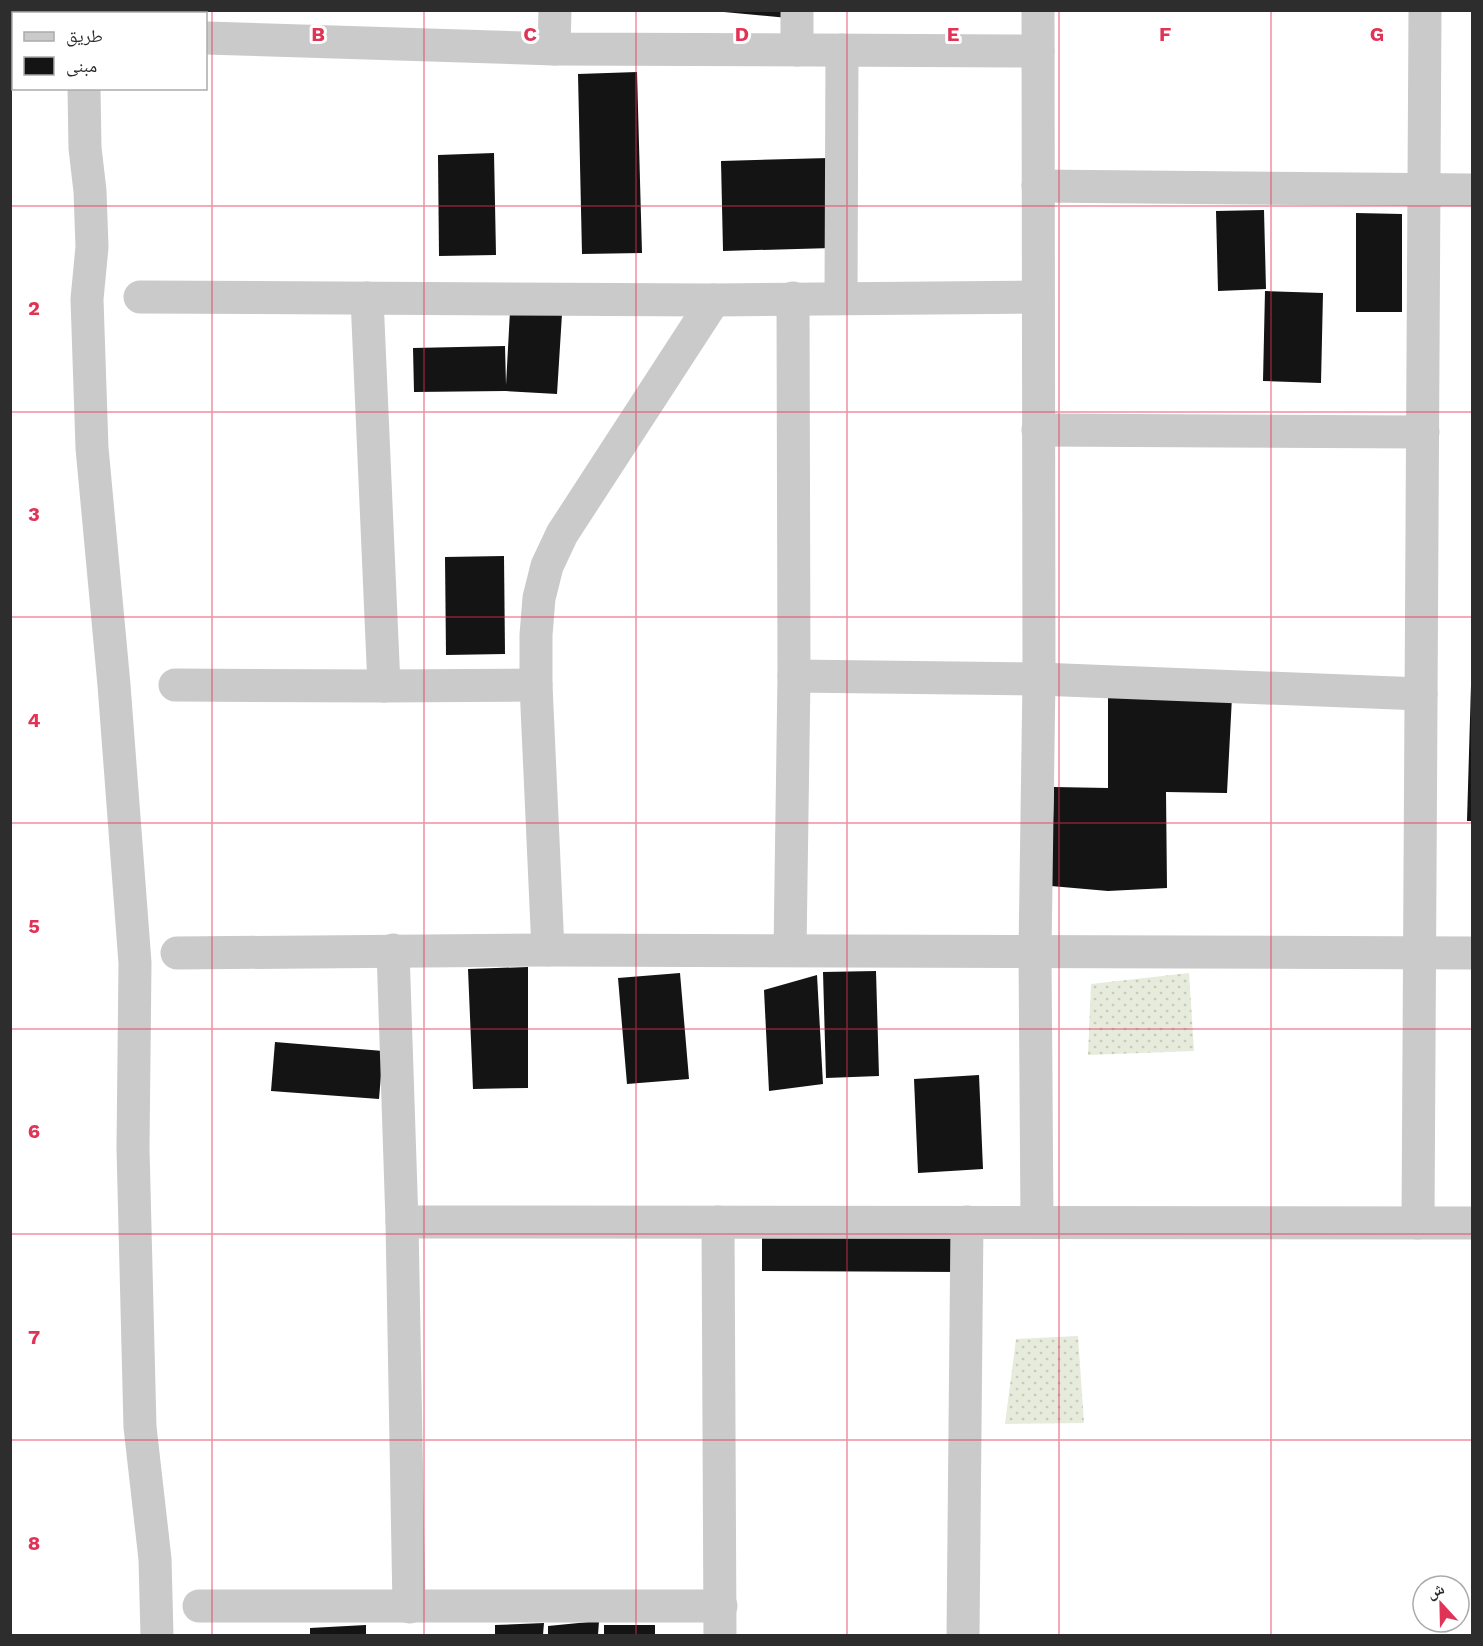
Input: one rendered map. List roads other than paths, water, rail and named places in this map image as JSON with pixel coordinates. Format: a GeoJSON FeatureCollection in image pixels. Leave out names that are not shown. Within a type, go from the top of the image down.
{"type":"FeatureCollection","features":[{"type":"Feature","properties":{"kind":"street"},"geometry":{"type":"LineString","coordinates":[[554,49],[555,10]]}},
{"type":"Feature","properties":{"kind":"street"},"geometry":{"type":"LineString","coordinates":[[797,10],[797,50]]}},
{"type":"Feature","properties":{"kind":"street"},"geometry":{"type":"LineString","coordinates":[[1037,1222],[1035,952],[1039,679],[1038,10]]}},
{"type":"Feature","properties":{"kind":"street"},"geometry":{"type":"LineString","coordinates":[[1418,1223],[1425,10]]}},
{"type":"Feature","properties":{"kind":"street"},"geometry":{"type":"LineString","coordinates":[[207,38],[554,49],[1038,51]]}},
{"type":"Feature","properties":{"kind":"street"},"geometry":{"type":"LineString","coordinates":[[841,298],[842,50]]}},
{"type":"Feature","properties":{"kind":"street"},"geometry":{"type":"LineString","coordinates":[[84,90],[85,148],[90,191],[92,247],[87,299],[92,448],[114,685],[135,963],[133,1148],[140,1427],[155,1559],[157,1635]]}},
{"type":"Feature","properties":{"kind":"street"},"geometry":{"type":"LineString","coordinates":[[1038,186],[1473,190]]}},
{"type":"Feature","properties":{"kind":"street"},"geometry":{"type":"LineString","coordinates":[[140,297],[714,300],[1038,297]]}},
{"type":"Feature","properties":{"kind":"street"},"geometry":{"type":"LineString","coordinates":[[367,298],[384,686]]}},
{"type":"Feature","properties":{"kind":"street"},"geometry":{"type":"LineString","coordinates":[[790,950],[794,676],[793,298]]}},
{"type":"Feature","properties":{"kind":"street"},"geometry":{"type":"LineString","coordinates":[[548,950],[536,685],[539,598],[547,566],[562,534],[714,300]]}},
{"type":"Feature","properties":{"kind":"street"},"geometry":{"type":"LineString","coordinates":[[1038,430],[1423,432]]}},
{"type":"Feature","properties":{"kind":"street"},"geometry":{"type":"LineString","coordinates":[[794,676],[1039,679],[1421,694]]}},
{"type":"Feature","properties":{"kind":"street"},"geometry":{"type":"LineString","coordinates":[[175,684],[536,685]]}},
{"type":"Feature","properties":{"kind":"street"},"geometry":{"type":"LineString","coordinates":[[393,950],[402,1222],[409,1607]]}},
{"type":"Feature","properties":{"kind":"street"},"geometry":{"type":"LineString","coordinates":[[177,953],[393,950],[790,950],[1473,953]]}},
{"type":"Feature","properties":{"kind":"street"},"geometry":{"type":"LineString","coordinates":[[402,1222],[1473,1223]]}},
{"type":"Feature","properties":{"kind":"street"},"geometry":{"type":"LineString","coordinates":[[200,1606],[409,1607],[721,1621],[718,1222]]}},
{"type":"Feature","properties":{"kind":"street"},"geometry":{"type":"LineString","coordinates":[[963,1635],[967,1222]]}}]}
